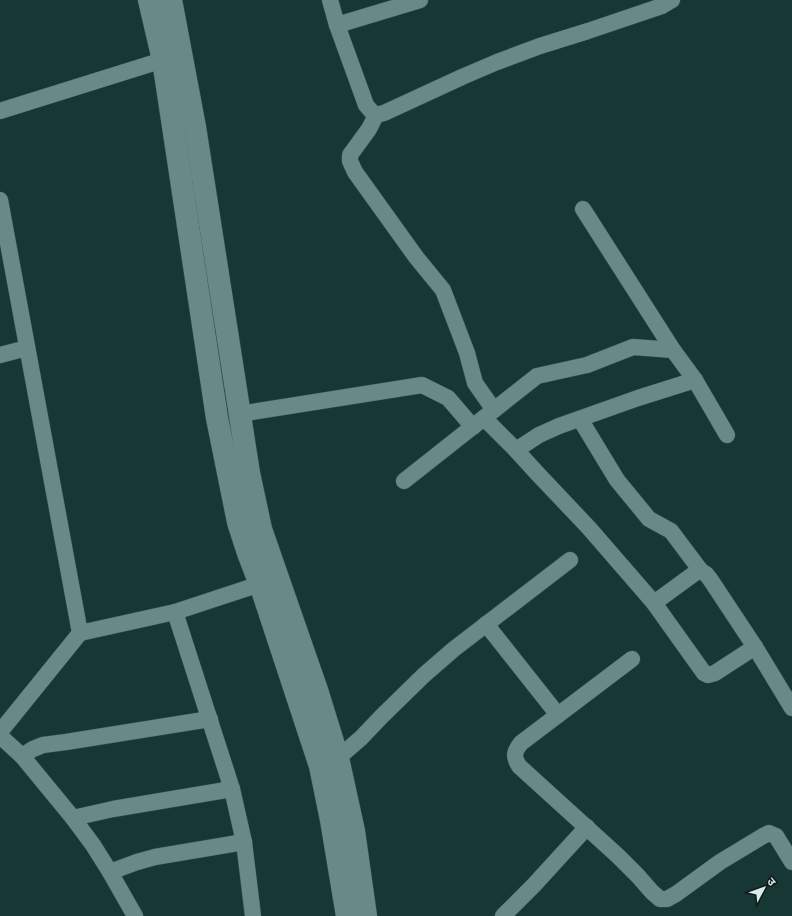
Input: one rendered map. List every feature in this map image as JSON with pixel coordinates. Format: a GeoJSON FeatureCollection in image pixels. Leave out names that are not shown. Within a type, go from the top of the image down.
{"type":"FeatureCollection","features":[{"type":"Feature","properties":{"kind":"main road"},"geometry":{"type":"LineString","coordinates":[[148,0],[163,60],[217,418],[238,522],[320,766],[347,916]]}},
{"type":"Feature","properties":{"kind":"main road"},"geometry":{"type":"LineString","coordinates":[[171,0],[196,135],[249,473],[261,529],[338,758],[354,831],[366,916]]}},
{"type":"Feature","properties":{"kind":"street"},"geometry":{"type":"LineString","coordinates":[[330,0],[337,25],[366,105],[376,115]]}},
{"type":"Feature","properties":{"kind":"street"},"geometry":{"type":"LineString","coordinates":[[337,25],[420,0]]}},
{"type":"Feature","properties":{"kind":"street"},"geometry":{"type":"LineString","coordinates":[[484,419],[466,353],[443,290],[416,257],[355,172],[350,161],[350,154],[369,129],[376,115],[384,113],[497,62],[540,46],[662,6],[672,0]]}},
{"type":"Feature","properties":{"kind":"street"},"geometry":{"type":"LineString","coordinates":[[0,111],[163,60]]}},
{"type":"Feature","properties":{"kind":"street"},"geometry":{"type":"LineString","coordinates":[[0,200],[5,260],[27,348],[80,633]]}},
{"type":"Feature","properties":{"kind":"street"},"geometry":{"type":"LineString","coordinates":[[583,209],[673,350],[695,380],[727,435]]}},
{"type":"Feature","properties":{"kind":"street"},"geometry":{"type":"LineString","coordinates":[[404,481],[537,376],[587,365],[633,347],[673,350]]}},
{"type":"Feature","properties":{"kind":"street"},"geometry":{"type":"LineString","coordinates":[[0,354],[27,348]]}},
{"type":"Feature","properties":{"kind":"street"},"geometry":{"type":"LineString","coordinates":[[516,450],[539,435],[638,398],[695,380]]}},
{"type":"Feature","properties":{"kind":"street"},"geometry":{"type":"LineString","coordinates":[[240,414],[422,385],[484,419],[516,450],[588,528],[654,603],[704,673],[708,675],[715,673],[755,647]]}},
{"type":"Feature","properties":{"kind":"street"},"geometry":{"type":"LineString","coordinates":[[580,420],[617,480],[650,519],[671,531],[701,571],[710,579],[755,647],[792,708]]}},
{"type":"Feature","properties":{"kind":"street"},"geometry":{"type":"LineString","coordinates":[[338,758],[361,738],[424,675],[454,649],[570,560]]}},
{"type":"Feature","properties":{"kind":"street"},"geometry":{"type":"LineString","coordinates":[[654,603],[695,573],[701,571]]}},
{"type":"Feature","properties":{"kind":"street"},"geometry":{"type":"LineString","coordinates":[[0,732],[80,633],[175,612],[260,584]]}},
{"type":"Feature","properties":{"kind":"street"},"geometry":{"type":"LineString","coordinates":[[175,612],[232,789],[244,842],[253,916]]}},
{"type":"Feature","properties":{"kind":"street"},"geometry":{"type":"LineString","coordinates":[[486,624],[558,715]]}},
{"type":"Feature","properties":{"kind":"street"},"geometry":{"type":"LineString","coordinates":[[632,659],[521,743],[515,751],[514,759],[519,766],[587,827],[660,899],[667,899],[676,894],[720,862],[769,833],[776,836],[792,862]]}},
{"type":"Feature","properties":{"kind":"street"},"geometry":{"type":"LineString","coordinates":[[22,756],[42,745],[210,719]]}},
{"type":"Feature","properties":{"kind":"street"},"geometry":{"type":"LineString","coordinates":[[0,736],[22,756],[73,818],[93,845],[110,872],[134,916]]}},
{"type":"Feature","properties":{"kind":"street"},"geometry":{"type":"LineString","coordinates":[[73,818],[113,809],[232,789]]}},
{"type":"Feature","properties":{"kind":"street"},"geometry":{"type":"LineString","coordinates":[[503,916],[534,885],[587,827]]}},
{"type":"Feature","properties":{"kind":"street"},"geometry":{"type":"LineString","coordinates":[[110,872],[155,857],[244,842]]}}]}
